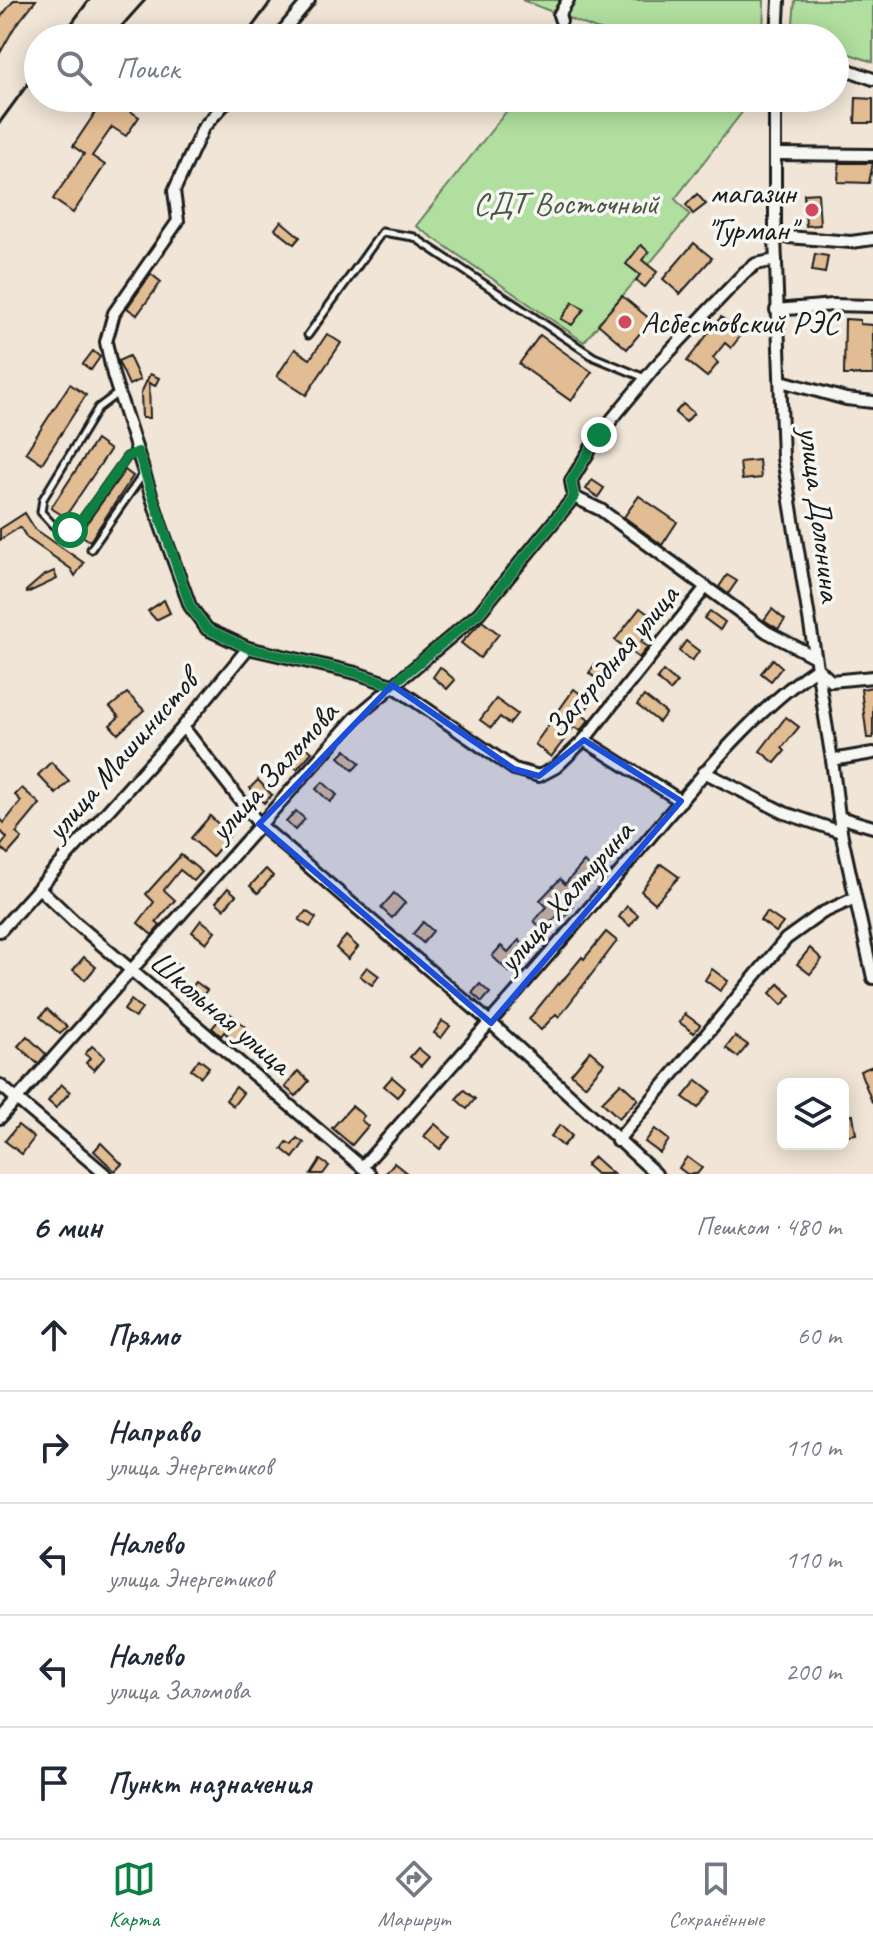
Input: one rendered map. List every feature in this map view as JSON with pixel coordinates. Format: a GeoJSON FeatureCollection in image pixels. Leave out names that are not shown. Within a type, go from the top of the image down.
{"type":"FeatureCollection","features":[{"type":"Feature","properties":{"kind":"street"},"geometry":{"type":"LineString","coordinates":[[289,24],[309,0]]}},
{"type":"Feature","properties":{"kind":"street"},"geometry":{"type":"LineString","coordinates":[[561,21],[559,15],[568,0]]}},
{"type":"Feature","properties":{"kind":"street"},"geometry":{"type":"LineString","coordinates":[[778,24],[779,0]]}},
{"type":"Feature","properties":{"kind":"street"},"geometry":{"type":"LineString","coordinates":[[849,70],[873,79]]}},
{"type":"Feature","properties":{"kind":"street"},"geometry":{"type":"LineString","coordinates":[[217,112],[203,128],[174,191],[178,221],[114,313],[106,342],[119,392],[190,606],[207,629],[248,648],[356,673],[392,685]]}},
{"type":"Feature","properties":{"kind":"street","name":"улица Долонина"},"geometry":{"type":"LineString","coordinates":[[775,112],[776,310],[783,458],[841,832],[873,978]]}},
{"type":"Feature","properties":{"kind":"street"},"geometry":{"type":"LineString","coordinates":[[775,154],[873,155]]}},
{"type":"Feature","properties":{"kind":"street"},"geometry":{"type":"LineString","coordinates":[[775,236],[851,242],[873,239]]}},
{"type":"Feature","properties":{"kind":"street","name":"улица Заломова"},"geometry":{"type":"LineString","coordinates":[[0,1118],[355,718],[479,613],[574,497],[571,481],[579,466],[599,435],[646,378],[744,273],[756,264],[776,260]]}},
{"type":"Feature","properties":{"kind":"street"},"geometry":{"type":"LineString","coordinates":[[776,310],[833,305],[873,306]]}},
{"type":"Feature","properties":{"kind":"street"},"geometry":{"type":"LineString","coordinates":[[781,381],[846,399],[873,402]]}},
{"type":"Feature","properties":{"kind":"street"},"geometry":{"type":"LineString","coordinates":[[574,497],[601,510],[767,632],[816,662],[831,681],[873,677]]}},
{"type":"Feature","properties":{"kind":"street","name":"Загородная улица"},"geometry":{"type":"LineString","coordinates":[[392,685],[514,769],[539,776],[556,767],[584,740],[706,587]]}},
{"type":"Feature","properties":{"kind":"street","name":"улица Машинистов"},"geometry":{"type":"LineString","coordinates":[[0,931],[183,727],[248,648]]}},
{"type":"Feature","properties":{"kind":"street","name":"улица Халтурина"},"geometry":{"type":"LineString","coordinates":[[366,1170],[704,772],[816,662]]}},
{"type":"Feature","properties":{"kind":"street"},"geometry":{"type":"LineString","coordinates":[[183,727],[259,824],[491,1023],[656,1174]]}},
{"type":"Feature","properties":{"kind":"street"},"geometry":{"type":"LineString","coordinates":[[584,740],[681,801]]}},
{"type":"Feature","properties":{"kind":"street"},"geometry":{"type":"LineString","coordinates":[[832,760],[873,753]]}},
{"type":"Feature","properties":{"kind":"street"},"geometry":{"type":"LineString","coordinates":[[704,772],[785,813],[841,832]]}},
{"type":"Feature","properties":{"kind":"street"},"geometry":{"type":"LineString","coordinates":[[839,817],[873,827]]}},
{"type":"Feature","properties":{"kind":"street","name":"Школьная улица"},"geometry":{"type":"LineString","coordinates":[[39,888],[366,1170]]}},
{"type":"Feature","properties":{"kind":"street"},"geometry":{"type":"LineString","coordinates":[[617,1141],[786,939],[822,913],[855,898]]}},
{"type":"Feature","properties":{"kind":"street"},"geometry":{"type":"LineString","coordinates":[[0,1085],[105,1174]]}},
{"type":"Feature","properties":{"kind":"lane"},"geometry":{"type":"LineString","coordinates":[[308,335],[382,232],[414,237],[594,357],[646,378]]}},
{"type":"Feature","properties":{"kind":"lane"},"geometry":{"type":"LineString","coordinates":[[119,392],[98,408],[43,499],[41,512],[53,525],[70,530],[80,523],[127,457],[138,452]]}},
{"type":"Feature","properties":{"kind":"lane"},"geometry":{"type":"LineString","coordinates":[[91,549],[144,472]]}},
{"type":"Feature","properties":{"kind":"highlighted area"},"geometry":{"type":"Polygon","coordinates":[[[392,685],[514,769],[539,776],[584,740],[681,801],[491,1023],[259,824],[392,685]]]}},
{"type":"Feature","properties":{"kind":"green space"},"geometry":{"type":"Polygon","coordinates":[[[522,0],[764,0],[763,24],[583,24],[522,0]]]}},
{"type":"Feature","properties":{"kind":"green space"},"geometry":{"type":"Polygon","coordinates":[[[795,0],[873,0],[873,62],[849,54],[849,24],[793,24],[795,0]]]}},
{"type":"Feature","properties":{"kind":"green space","name":"СДТ Восточный"},"geometry":{"type":"Polygon","coordinates":[[[506,112],[742,112],[675,199],[690,215],[584,342],[416,226],[506,112]]]}},
{"type":"Feature","properties":{"kind":"building"},"geometry":{"type":"Polygon","coordinates":[[[14,0],[36,0],[14,28],[0,53],[0,18],[14,0]]]}},
{"type":"Feature","properties":{"kind":"building"},"geometry":{"type":"Polygon","coordinates":[[[856,98],[873,99],[873,123],[855,123],[856,98]]]}},
{"type":"Feature","properties":{"kind":"building"},"geometry":{"type":"Polygon","coordinates":[[[96,112],[132,112],[139,117],[126,136],[112,127],[92,156],[105,165],[73,213],[53,199],[84,154],[73,146],[96,112]]]}},
{"type":"Feature","properties":{"kind":"building"},"geometry":{"type":"Polygon","coordinates":[[[839,163],[873,163],[869,183],[838,182],[839,163]]]}},
{"type":"Feature","properties":{"kind":"building","name":"магазин \"Гурман\""},"geometry":{"type":"Polygon","coordinates":[[[818,193],[820,225],[806,226],[804,194],[818,193]]]}},
{"type":"Feature","properties":{"kind":"building"},"geometry":{"type":"Polygon","coordinates":[[[697,194],[706,204],[693,214],[686,205],[697,194]]]}},
{"type":"Feature","properties":{"kind":"building"},"geometry":{"type":"Polygon","coordinates":[[[281,221],[300,237],[294,244],[275,229],[281,221]]]}},
{"type":"Feature","properties":{"kind":"building"},"geometry":{"type":"Polygon","coordinates":[[[694,243],[712,258],[680,294],[663,279],[694,243]]]}},
{"type":"Feature","properties":{"kind":"building"},"geometry":{"type":"Polygon","coordinates":[[[641,245],[649,252],[642,260],[657,272],[645,287],[636,280],[640,275],[626,264],[641,245]]]}},
{"type":"Feature","properties":{"kind":"building"},"geometry":{"type":"Polygon","coordinates":[[[815,254],[828,256],[825,273],[812,271],[815,254]]]}},
{"type":"Feature","properties":{"kind":"building"},"geometry":{"type":"Polygon","coordinates":[[[151,274],[161,282],[137,315],[127,308],[151,274]]]}},
{"type":"Feature","properties":{"kind":"building","name":"Асбестовский РЭС"},"geometry":{"type":"Polygon","coordinates":[[[622,296],[651,320],[627,349],[598,324],[622,296]]]}},
{"type":"Feature","properties":{"kind":"building"},"geometry":{"type":"Polygon","coordinates":[[[573,302],[584,309],[572,325],[561,319],[573,302]]]}},
{"type":"Feature","properties":{"kind":"building"},"geometry":{"type":"Polygon","coordinates":[[[721,317],[742,334],[731,348],[725,343],[713,358],[718,363],[707,377],[687,361],[721,317]]]}},
{"type":"Feature","properties":{"kind":"building"},"geometry":{"type":"Polygon","coordinates":[[[845,319],[873,325],[873,375],[844,375],[845,319]]]}},
{"type":"Feature","properties":{"kind":"building"},"geometry":{"type":"Polygon","coordinates":[[[327,334],[341,343],[306,395],[277,376],[295,349],[310,359],[327,334]]]}},
{"type":"Feature","properties":{"kind":"building"},"geometry":{"type":"Polygon","coordinates":[[[540,335],[592,372],[571,401],[519,364],[540,335]]]}},
{"type":"Feature","properties":{"kind":"building"},"geometry":{"type":"Polygon","coordinates":[[[93,351],[100,357],[91,370],[83,364],[93,351]]]}},
{"type":"Feature","properties":{"kind":"building"},"geometry":{"type":"Polygon","coordinates":[[[129,356],[140,380],[129,385],[118,361],[129,356]]]}},
{"type":"Feature","properties":{"kind":"building"},"geometry":{"type":"Polygon","coordinates":[[[150,374],[159,378],[155,386],[149,383],[150,418],[142,418],[141,393],[150,374]]]}},
{"type":"Feature","properties":{"kind":"building"},"geometry":{"type":"Polygon","coordinates":[[[70,384],[86,395],[42,463],[26,452],[70,384]]]}},
{"type":"Feature","properties":{"kind":"building"},"geometry":{"type":"Polygon","coordinates":[[[683,404],[694,413],[686,422],[675,413],[683,404]]]}},
{"type":"Feature","properties":{"kind":"building"},"geometry":{"type":"Polygon","coordinates":[[[96,440],[110,450],[65,517],[51,508],[96,440]]]}},
{"type":"Feature","properties":{"kind":"building"},"geometry":{"type":"Polygon","coordinates":[[[759,460],[761,478],[742,480],[740,462],[759,460]]]}},
{"type":"Feature","properties":{"kind":"building"},"geometry":{"type":"Polygon","coordinates":[[[125,470],[133,476],[90,541],[79,534],[125,470]]]}},
{"type":"Feature","properties":{"kind":"building"},"geometry":{"type":"Polygon","coordinates":[[[592,480],[604,488],[598,497],[586,489],[592,480]]]}},
{"type":"Feature","properties":{"kind":"building"},"geometry":{"type":"Polygon","coordinates":[[[639,496],[677,522],[662,545],[624,517],[639,496]]]}},
{"type":"Feature","properties":{"kind":"building"},"geometry":{"type":"Polygon","coordinates":[[[25,513],[35,529],[84,563],[75,576],[71,569],[27,538],[20,527],[0,540],[0,529],[25,513]]]}},
{"type":"Feature","properties":{"kind":"building"},"geometry":{"type":"Polygon","coordinates":[[[54,571],[57,579],[27,593],[43,576],[54,571]]]}},
{"type":"Feature","properties":{"kind":"building"},"geometry":{"type":"Polygon","coordinates":[[[727,575],[737,581],[728,594],[719,587],[727,575]]]}},
{"type":"Feature","properties":{"kind":"building"},"geometry":{"type":"Polygon","coordinates":[[[164,600],[170,613],[156,620],[148,611],[164,600]]]}},
{"type":"Feature","properties":{"kind":"building"},"geometry":{"type":"Polygon","coordinates":[[[640,608],[655,619],[641,642],[648,647],[639,658],[615,640],[640,608]]]}},
{"type":"Feature","properties":{"kind":"building"},"geometry":{"type":"Polygon","coordinates":[[[772,609],[785,620],[778,629],[764,620],[772,609]]]}},
{"type":"Feature","properties":{"kind":"building"},"geometry":{"type":"Polygon","coordinates":[[[710,611],[725,622],[720,630],[704,618],[710,611]]]}},
{"type":"Feature","properties":{"kind":"building"},"geometry":{"type":"Polygon","coordinates":[[[482,621],[499,634],[480,658],[461,643],[482,621]]]}},
{"type":"Feature","properties":{"kind":"building"},"geometry":{"type":"Polygon","coordinates":[[[686,641],[699,651],[692,661],[679,651],[686,641]]]}},
{"type":"Feature","properties":{"kind":"building"},"geometry":{"type":"Polygon","coordinates":[[[773,659],[782,667],[771,681],[761,673],[773,659]]]}},
{"type":"Feature","properties":{"kind":"building"},"geometry":{"type":"Polygon","coordinates":[[[595,664],[611,675],[604,684],[589,673],[595,664]]]}},
{"type":"Feature","properties":{"kind":"building"},"geometry":{"type":"Polygon","coordinates":[[[440,667],[455,680],[447,689],[433,677],[440,667]]]}},
{"type":"Feature","properties":{"kind":"building"},"geometry":{"type":"Polygon","coordinates":[[[663,671],[677,683],[670,691],[657,679],[663,671]]]}},
{"type":"Feature","properties":{"kind":"building"},"geometry":{"type":"Polygon","coordinates":[[[873,687],[873,738],[867,738],[861,689],[873,687]]]}},
{"type":"Feature","properties":{"kind":"building"},"geometry":{"type":"Polygon","coordinates":[[[574,689],[591,702],[582,715],[589,720],[580,731],[574,727],[551,757],[535,744],[574,689]]]}},
{"type":"Feature","properties":{"kind":"building"},"geometry":{"type":"Polygon","coordinates":[[[127,693],[144,710],[118,734],[110,725],[119,717],[110,707],[127,693]]]}},
{"type":"Feature","properties":{"kind":"building"},"geometry":{"type":"Polygon","coordinates":[[[644,696],[666,713],[659,722],[637,705],[644,696]]]}},
{"type":"Feature","properties":{"kind":"building"},"geometry":{"type":"Polygon","coordinates":[[[496,699],[517,714],[509,724],[500,717],[491,728],[480,720],[496,699]]]}},
{"type":"Feature","properties":{"kind":"building"},"geometry":{"type":"Polygon","coordinates":[[[786,717],[799,727],[782,748],[785,751],[775,763],[760,751],[786,717]]]}},
{"type":"Feature","properties":{"kind":"building"},"geometry":{"type":"Polygon","coordinates":[[[300,742],[312,752],[297,769],[285,760],[300,742]]]}},
{"type":"Feature","properties":{"kind":"building"},"geometry":{"type":"Polygon","coordinates":[[[346,750],[360,763],[353,770],[339,757],[346,750]]]}},
{"type":"Feature","properties":{"kind":"building"},"geometry":{"type":"Polygon","coordinates":[[[51,762],[69,781],[56,794],[38,775],[51,762]]]}},
{"type":"Feature","properties":{"kind":"building"},"geometry":{"type":"Polygon","coordinates":[[[258,780],[272,795],[264,803],[250,788],[258,780]]]}},
{"type":"Feature","properties":{"kind":"building"},"geometry":{"type":"Polygon","coordinates":[[[323,782],[337,795],[330,802],[316,789],[323,782]]]}},
{"type":"Feature","properties":{"kind":"building"},"geometry":{"type":"Polygon","coordinates":[[[22,788],[40,804],[16,833],[22,838],[8,854],[0,847],[7,838],[0,830],[0,818],[4,823],[21,801],[15,795],[22,788]]]}},
{"type":"Feature","properties":{"kind":"building"},"geometry":{"type":"Polygon","coordinates":[[[296,811],[305,819],[295,830],[286,822],[296,811]]]}},
{"type":"Feature","properties":{"kind":"building"},"geometry":{"type":"Polygon","coordinates":[[[210,816],[230,835],[212,857],[191,838],[210,816]]]}},
{"type":"Feature","properties":{"kind":"building"},"geometry":{"type":"Polygon","coordinates":[[[181,855],[202,872],[194,881],[180,870],[164,890],[175,900],[156,922],[160,926],[152,935],[138,923],[154,902],[146,894],[181,855]]]}},
{"type":"Feature","properties":{"kind":"building"},"geometry":{"type":"Polygon","coordinates":[[[584,862],[594,871],[567,901],[573,907],[562,920],[557,916],[543,930],[534,921],[547,907],[540,900],[560,879],[565,884],[584,862]]]}},
{"type":"Feature","properties":{"kind":"building"},"geometry":{"type":"Polygon","coordinates":[[[661,864],[679,877],[655,903],[641,891],[661,864]]]}},
{"type":"Feature","properties":{"kind":"building"},"geometry":{"type":"Polygon","coordinates":[[[266,869],[273,876],[258,893],[250,886],[266,869]]]}},
{"type":"Feature","properties":{"kind":"building"},"geometry":{"type":"Polygon","coordinates":[[[228,888],[236,895],[224,909],[216,902],[228,888]]]}},
{"type":"Feature","properties":{"kind":"building"},"geometry":{"type":"Polygon","coordinates":[[[394,893],[405,903],[392,918],[381,908],[394,893]]]}},
{"type":"Feature","properties":{"kind":"building"},"geometry":{"type":"Polygon","coordinates":[[[627,906],[638,915],[630,926],[619,917],[627,906]]]}},
{"type":"Feature","properties":{"kind":"building"},"geometry":{"type":"Polygon","coordinates":[[[306,911],[316,918],[310,927],[299,920],[306,911]]]}},
{"type":"Feature","properties":{"kind":"building"},"geometry":{"type":"Polygon","coordinates":[[[767,912],[783,923],[776,932],[760,920],[767,912]]]}},
{"type":"Feature","properties":{"kind":"building"},"geometry":{"type":"Polygon","coordinates":[[[201,920],[215,931],[206,943],[192,932],[201,920]]]}},
{"type":"Feature","properties":{"kind":"building"},"geometry":{"type":"Polygon","coordinates":[[[423,922],[433,931],[423,943],[413,934],[423,922]]]}},
{"type":"Feature","properties":{"kind":"building"},"geometry":{"type":"Polygon","coordinates":[[[606,932],[617,941],[559,1017],[556,1014],[541,1030],[529,1019],[606,932]]]}},
{"type":"Feature","properties":{"kind":"building"},"geometry":{"type":"Polygon","coordinates":[[[346,936],[358,947],[348,959],[336,948],[346,936]]]}},
{"type":"Feature","properties":{"kind":"building"},"geometry":{"type":"Polygon","coordinates":[[[519,940],[529,950],[509,972],[492,956],[501,946],[508,952],[519,940]]]}},
{"type":"Feature","properties":{"kind":"building"},"geometry":{"type":"Polygon","coordinates":[[[810,948],[822,959],[810,974],[797,964],[810,948]]]}},
{"type":"Feature","properties":{"kind":"building"},"geometry":{"type":"Polygon","coordinates":[[[84,957],[96,967],[85,980],[73,970],[84,957]]]}},
{"type":"Feature","properties":{"kind":"building"},"geometry":{"type":"Polygon","coordinates":[[[170,959],[181,967],[170,981],[159,972],[170,959]]]}},
{"type":"Feature","properties":{"kind":"building"},"geometry":{"type":"Polygon","coordinates":[[[367,967],[379,976],[372,985],[360,976],[367,967]]]}},
{"type":"Feature","properties":{"kind":"building"},"geometry":{"type":"Polygon","coordinates":[[[712,969],[728,981],[720,991],[705,980],[712,969]]]}},
{"type":"Feature","properties":{"kind":"building"},"geometry":{"type":"Polygon","coordinates":[[[196,982],[207,990],[195,1005],[185,996],[196,982]]]}},
{"type":"Feature","properties":{"kind":"building"},"geometry":{"type":"Polygon","coordinates":[[[480,984],[490,993],[482,1002],[472,993],[480,984]]]}},
{"type":"Feature","properties":{"kind":"building"},"geometry":{"type":"Polygon","coordinates":[[[779,984],[791,995],[782,1005],[770,993],[779,984]]]}},
{"type":"Feature","properties":{"kind":"building"},"geometry":{"type":"Polygon","coordinates":[[[131,1000],[142,1009],[135,1018],[124,1010],[131,1000]]]}},
{"type":"Feature","properties":{"kind":"building"},"geometry":{"type":"Polygon","coordinates":[[[47,1009],[67,1027],[60,1034],[40,1017],[47,1009]]]}},
{"type":"Feature","properties":{"kind":"building"},"geometry":{"type":"Polygon","coordinates":[[[227,1011],[248,1029],[237,1043],[224,1032],[221,1036],[212,1028],[227,1011]]]}},
{"type":"Feature","properties":{"kind":"building"},"geometry":{"type":"Polygon","coordinates":[[[685,1014],[700,1025],[694,1033],[679,1022],[685,1014]]]}},
{"type":"Feature","properties":{"kind":"building"},"geometry":{"type":"Polygon","coordinates":[[[442,1021],[450,1026],[441,1038],[434,1033],[442,1021]]]}},
{"type":"Feature","properties":{"kind":"building"},"geometry":{"type":"Polygon","coordinates":[[[27,1036],[46,1054],[38,1064],[18,1046],[27,1036]]]}},
{"type":"Feature","properties":{"kind":"building"},"geometry":{"type":"Polygon","coordinates":[[[735,1036],[748,1045],[738,1057],[726,1048],[735,1036]]]}},
{"type":"Feature","properties":{"kind":"building"},"geometry":{"type":"Polygon","coordinates":[[[92,1046],[105,1057],[94,1070],[86,1063],[90,1058],[85,1054],[92,1046]]]}},
{"type":"Feature","properties":{"kind":"building"},"geometry":{"type":"Polygon","coordinates":[[[418,1048],[429,1057],[421,1066],[410,1057],[418,1048]]]}},
{"type":"Feature","properties":{"kind":"building"},"geometry":{"type":"Polygon","coordinates":[[[264,1051],[275,1059],[269,1068],[258,1060],[264,1051]]]}},
{"type":"Feature","properties":{"kind":"building"},"geometry":{"type":"Polygon","coordinates":[[[590,1051],[604,1063],[585,1086],[571,1074],[590,1051]]]}},
{"type":"Feature","properties":{"kind":"building"},"geometry":{"type":"Polygon","coordinates":[[[199,1059],[209,1067],[201,1077],[191,1070],[199,1059]]]}},
{"type":"Feature","properties":{"kind":"building"},"geometry":{"type":"Polygon","coordinates":[[[873,1066],[873,1102],[872,1102],[860,1071],[873,1066]]]}},
{"type":"Feature","properties":{"kind":"building"},"geometry":{"type":"Polygon","coordinates":[[[298,1071],[309,1081],[296,1096],[285,1087],[298,1071]]]}},
{"type":"Feature","properties":{"kind":"building"},"geometry":{"type":"Polygon","coordinates":[[[392,1077],[405,1088],[397,1097],[384,1086],[392,1077]]]}},
{"type":"Feature","properties":{"kind":"building"},"geometry":{"type":"Polygon","coordinates":[[[697,1080],[711,1091],[698,1108],[683,1097],[697,1080]]]}},
{"type":"Feature","properties":{"kind":"building"},"geometry":{"type":"Polygon","coordinates":[[[621,1083],[638,1099],[619,1118],[602,1102],[621,1083]]]}},
{"type":"Feature","properties":{"kind":"building"},"geometry":{"type":"Polygon","coordinates":[[[61,1084],[70,1092],[56,1108],[48,1101],[61,1084]]]}},
{"type":"Feature","properties":{"kind":"building"},"geometry":{"type":"Polygon","coordinates":[[[236,1087],[243,1093],[233,1106],[226,1100],[236,1087]]]}},
{"type":"Feature","properties":{"kind":"building"},"geometry":{"type":"Polygon","coordinates":[[[464,1090],[475,1099],[467,1109],[456,1099],[464,1090]]]}},
{"type":"Feature","properties":{"kind":"building"},"geometry":{"type":"Polygon","coordinates":[[[352,1106],[364,1116],[361,1120],[368,1126],[352,1145],[332,1128],[352,1106]]]}},
{"type":"Feature","properties":{"kind":"building"},"geometry":{"type":"Polygon","coordinates":[[[853,1115],[856,1134],[849,1135],[849,1116],[853,1115]]]}},
{"type":"Feature","properties":{"kind":"building"},"geometry":{"type":"Polygon","coordinates":[[[435,1124],[450,1137],[440,1149],[424,1136],[435,1124]]]}},
{"type":"Feature","properties":{"kind":"building"},"geometry":{"type":"Polygon","coordinates":[[[18,1125],[34,1138],[22,1154],[5,1141],[18,1125]]]}},
{"type":"Feature","properties":{"kind":"building"},"geometry":{"type":"Polygon","coordinates":[[[560,1125],[572,1136],[563,1146],[551,1136],[560,1125]]]}},
{"type":"Feature","properties":{"kind":"building"},"geometry":{"type":"Polygon","coordinates":[[[655,1129],[669,1140],[660,1153],[645,1142],[655,1129]]]}},
{"type":"Feature","properties":{"kind":"building"},"geometry":{"type":"Polygon","coordinates":[[[297,1138],[304,1143],[293,1158],[282,1149],[287,1142],[292,1145],[297,1138]]]}},
{"type":"Feature","properties":{"kind":"building"},"geometry":{"type":"Polygon","coordinates":[[[101,1143],[122,1164],[115,1171],[94,1151],[101,1143]]]}},
{"type":"Feature","properties":{"kind":"building"},"geometry":{"type":"Polygon","coordinates":[[[594,1157],[613,1174],[596,1174],[586,1165],[594,1157]]]}},
{"type":"Feature","properties":{"kind":"building"},"geometry":{"type":"Polygon","coordinates":[[[687,1157],[702,1168],[697,1174],[687,1174],[679,1168],[687,1157]]]}},
{"type":"Feature","properties":{"kind":"building"},"geometry":{"type":"Polygon","coordinates":[[[320,1160],[329,1166],[323,1174],[311,1174],[320,1160]]]}},
{"type":"Feature","properties":{"kind":"building"},"geometry":{"type":"Polygon","coordinates":[[[394,1163],[408,1174],[385,1174],[394,1163]]]}},
{"type":"Feature","properties":{"kind":"railway"},"geometry":{"type":"LineString","coordinates":[[71,24],[89,0]]}},
{"type":"Feature","properties":{"kind":"railway"},"geometry":{"type":"LineString","coordinates":[[124,24],[145,0]]}},
{"type":"Feature","properties":{"kind":"railway"},"geometry":{"type":"LineString","coordinates":[[254,24],[272,0]]}},
{"type":"Feature","properties":{"kind":"railway"},"geometry":{"type":"LineString","coordinates":[[0,122],[24,89]]}},
{"type":"Feature","properties":{"kind":"place","name":"магазин \"Гурман\""},"geometry":{"type":"Point","coordinates":[812,210]}},
{"type":"Feature","properties":{"kind":"place","name":"Асбестовский РЭС"},"geometry":{"type":"Point","coordinates":[625,322]}},
{"type":"Feature","properties":{"kind":"route"},"geometry":{"type":"LineString","coordinates":[[70,530],[80,523],[127,457],[138,452],[190,606],[207,629],[248,648],[356,673],[392,685],[479,613],[521,563],[574,497],[571,481],[599,435]]}}]}
